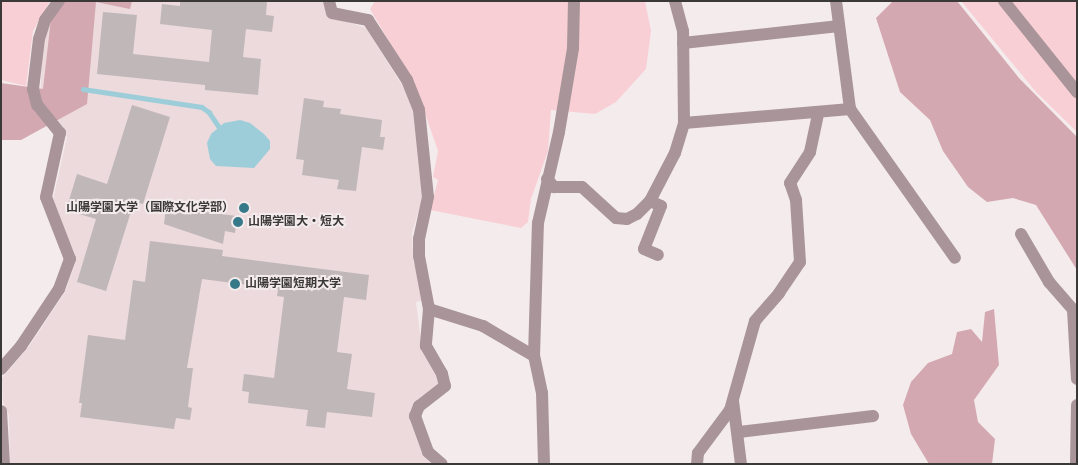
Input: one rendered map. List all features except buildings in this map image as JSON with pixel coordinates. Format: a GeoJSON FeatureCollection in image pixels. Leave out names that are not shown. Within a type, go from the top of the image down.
{"type":"FeatureCollection","features":[{"type":"Feature","properties":{"kind":"street"},"geometry":{"type":"LineString","coordinates":[[1,369],[22,346],[59,290],[70,259],[46,197],[60,133],[37,105],[33,89],[39,39],[45,20],[59,1]]}},
{"type":"Feature","properties":{"kind":"street"},"geometry":{"type":"LineString","coordinates":[[329,1],[332,13],[368,20],[407,80],[419,110],[428,197],[419,239],[419,256],[429,310],[426,346],[442,374],[445,386],[419,406],[415,416],[428,452],[442,464]]}},
{"type":"Feature","properties":{"kind":"street"},"geometry":{"type":"LineString","coordinates":[[544,464],[542,393],[534,356],[538,223],[559,132],[573,48],[574,1]]}},
{"type":"Feature","properties":{"kind":"street"},"geometry":{"type":"LineString","coordinates":[[547,179],[554,187],[582,187],[616,218],[627,220],[637,214],[650,201],[675,153],[684,123],[683,43],[675,1]]}},
{"type":"Feature","properties":{"kind":"street"},"geometry":{"type":"LineString","coordinates":[[836,1],[850,110],[955,258]]}},
{"type":"Feature","properties":{"kind":"street"},"geometry":{"type":"LineString","coordinates":[[1004,1],[1077,92]]}},
{"type":"Feature","properties":{"kind":"street"},"geometry":{"type":"LineString","coordinates":[[683,43],[840,26]]}},
{"type":"Feature","properties":{"kind":"street"},"geometry":{"type":"LineString","coordinates":[[684,123],[850,110]]}},
{"type":"Feature","properties":{"kind":"street"},"geometry":{"type":"LineString","coordinates":[[697,464],[698,452],[730,410],[755,321],[780,293],[800,262],[796,200],[790,183],[810,152],[818,112]]}},
{"type":"Feature","properties":{"kind":"street"},"geometry":{"type":"LineString","coordinates":[[650,201],[661,206],[644,249],[658,255]]}},
{"type":"Feature","properties":{"kind":"street"},"geometry":{"type":"LineString","coordinates":[[1021,234],[1049,282],[1073,310],[1077,378]]}},
{"type":"Feature","properties":{"kind":"street"},"geometry":{"type":"LineString","coordinates":[[429,310],[483,326],[534,356]]}},
{"type":"Feature","properties":{"kind":"street"},"geometry":{"type":"LineString","coordinates":[[733,398],[739,432],[741,464]]}},
{"type":"Feature","properties":{"kind":"street"},"geometry":{"type":"LineString","coordinates":[[1076,464],[1077,405]]}},
{"type":"Feature","properties":{"kind":"street"},"geometry":{"type":"LineString","coordinates":[[1,411],[3,461]]}},
{"type":"Feature","properties":{"kind":"street"},"geometry":{"type":"LineString","coordinates":[[739,432],[872,416]]}},
{"type":"Feature","properties":{"kind":"shaded area"},"geometry":{"type":"Polygon","coordinates":[[[1,1],[50,1],[33,31],[26,86],[1,80],[1,1]]]}},
{"type":"Feature","properties":{"kind":"shaded area"},"geometry":{"type":"Polygon","coordinates":[[[53,1],[132,1],[130,9],[96,2],[87,104],[21,140],[1,140],[1,83],[43,89],[53,1]]]}},
{"type":"Feature","properties":{"kind":"shaded area","name":"山陽学園大・短大"},"geometry":{"type":"Polygon","coordinates":[[[67,1],[322,1],[327,15],[366,28],[407,93],[416,119],[422,157],[422,200],[412,233],[413,261],[425,300],[416,302],[422,350],[436,371],[440,384],[410,410],[410,421],[422,453],[436,464],[10,464],[9,415],[3,402],[2,378],[30,345],[65,292],[76,261],[74,251],[52,204],[67,137],[65,129],[40,98],[43,46],[49,26],[67,1]]]}},
{"type":"Feature","properties":{"kind":"shaded area"},"geometry":{"type":"Polygon","coordinates":[[[375,1],[645,1],[651,31],[646,69],[616,102],[595,114],[551,110],[548,151],[531,199],[528,222],[521,228],[430,210],[438,180],[433,177],[438,151],[416,87],[370,9],[375,1]]]}},
{"type":"Feature","properties":{"kind":"shaded area"},"geometry":{"type":"Polygon","coordinates":[[[893,1],[957,1],[1019,78],[1077,137],[1077,270],[1036,205],[1013,198],[987,202],[968,187],[943,151],[930,120],[900,92],[876,18],[893,1]]]}},
{"type":"Feature","properties":{"kind":"shaded area"},"geometry":{"type":"Polygon","coordinates":[[[961,1],[1077,1],[1077,132],[1036,92],[961,1]]]}},
{"type":"Feature","properties":{"kind":"shaded area"},"geometry":{"type":"Polygon","coordinates":[[[994,309],[999,365],[974,400],[978,422],[995,439],[992,464],[929,464],[911,434],[903,405],[911,382],[928,363],[952,354],[957,332],[971,329],[982,342],[985,312],[994,309]]]}},
{"type":"Feature","properties":{"kind":"water"},"geometry":{"type":"Polygon","coordinates":[[[240,120],[250,123],[264,134],[270,141],[270,149],[254,168],[216,166],[210,159],[207,143],[211,134],[224,123],[240,120]]]}},
{"type":"Feature","properties":{"kind":"waterway"},"geometry":{"type":"LineString","coordinates":[[83,89],[202,107],[209,112],[222,131]]}},
{"type":"Feature","properties":{"kind":"place","name":"山陽学園大学（国際文化学部）"},"geometry":{"type":"Point","coordinates":[244,208]}},
{"type":"Feature","properties":{"kind":"place","name":"山陽学園大・短大"},"geometry":{"type":"Point","coordinates":[238,222]}},
{"type":"Feature","properties":{"kind":"place","name":"山陽学園短期大学"},"geometry":{"type":"Point","coordinates":[235,284]}}]}
